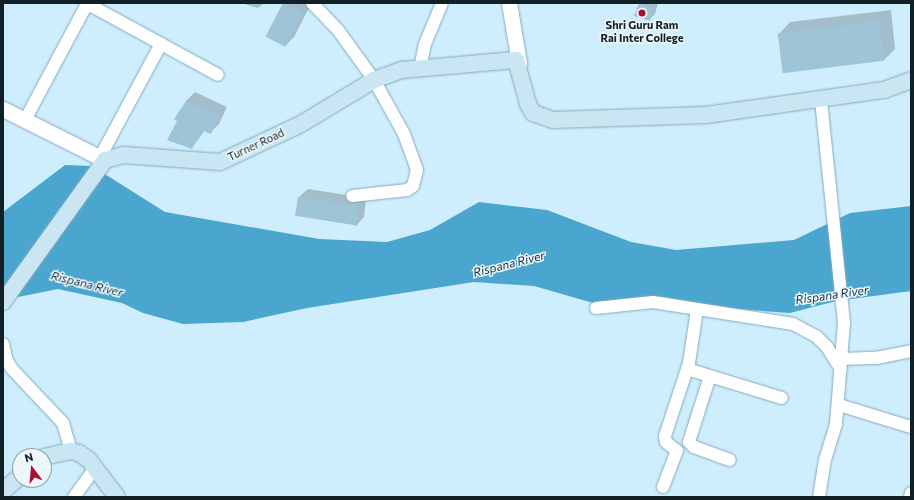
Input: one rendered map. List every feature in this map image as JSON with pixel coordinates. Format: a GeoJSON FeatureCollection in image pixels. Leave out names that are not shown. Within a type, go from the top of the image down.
{"type":"FeatureCollection","features":[{"type":"Feature","properties":{"kind":"main road","name":"Turner Road"},"geometry":{"type":"LineString","coordinates":[[102,161],[124,155],[220,162],[301,124],[374,80],[402,70],[516,60],[519,63]]}},
{"type":"Feature","properties":{"kind":"main road"},"geometry":{"type":"LineString","coordinates":[[519,63],[528,104],[533,113],[553,120],[706,115],[884,90],[911,80]]}},
{"type":"Feature","properties":{"kind":"main road"},"geometry":{"type":"LineString","coordinates":[[3,302],[102,161]]}},
{"type":"Feature","properties":{"kind":"main road"},"geometry":{"type":"LineString","coordinates":[[52,455],[71,451],[79,453],[95,468],[117,497]]}},
{"type":"Feature","properties":{"kind":"main road"},"geometry":{"type":"LineString","coordinates":[[3,491],[12,483]]}},
{"type":"Feature","properties":{"kind":"street"},"geometry":{"type":"LineString","coordinates":[[25,120],[87,3],[218,75]]}},
{"type":"Feature","properties":{"kind":"street"},"geometry":{"type":"LineString","coordinates":[[420,69],[425,44],[442,3]]}},
{"type":"Feature","properties":{"kind":"street"},"geometry":{"type":"LineString","coordinates":[[510,3],[519,63]]}},
{"type":"Feature","properties":{"kind":"street"},"geometry":{"type":"LineString","coordinates":[[317,4],[342,35],[374,80],[414,159],[416,178],[413,186],[407,190],[352,196]]}},
{"type":"Feature","properties":{"kind":"street"},"geometry":{"type":"LineString","coordinates":[[3,109],[102,161],[161,44]]}},
{"type":"Feature","properties":{"kind":"street"},"geometry":{"type":"LineString","coordinates":[[819,497],[839,405],[842,364],[843,302],[821,99]]}},
{"type":"Feature","properties":{"kind":"street"},"geometry":{"type":"LineString","coordinates":[[596,308],[653,302],[793,324],[816,336],[827,346],[842,364]]}},
{"type":"Feature","properties":{"kind":"street"},"geometry":{"type":"LineString","coordinates":[[663,488],[677,451],[666,442],[665,436],[687,369],[697,310]]}},
{"type":"Feature","properties":{"kind":"street"},"geometry":{"type":"LineString","coordinates":[[3,344],[7,361],[12,369],[63,423],[71,451]]}},
{"type":"Feature","properties":{"kind":"street"},"geometry":{"type":"LineString","coordinates":[[842,364],[911,351]]}},
{"type":"Feature","properties":{"kind":"street"},"geometry":{"type":"LineString","coordinates":[[687,369],[782,398]]}},
{"type":"Feature","properties":{"kind":"street"},"geometry":{"type":"LineString","coordinates":[[710,376],[689,442],[694,447],[730,460]]}},
{"type":"Feature","properties":{"kind":"street"},"geometry":{"type":"LineString","coordinates":[[839,405],[911,427]]}},
{"type":"Feature","properties":{"kind":"street"},"geometry":{"type":"LineString","coordinates":[[74,497],[95,468]]}},
{"type":"Feature","properties":{"kind":"street"},"geometry":{"type":"LineString","coordinates":[[910,497],[911,493]]}},
{"type":"Feature","properties":{"kind":"water","name":"Rispana River"},"geometry":{"type":"Polygon","coordinates":[[[65,165],[92,166],[165,212],[319,239],[387,242],[430,230],[479,202],[547,210],[631,242],[676,250],[794,240],[850,213],[911,206],[911,291],[836,301],[790,313],[697,306],[664,297],[600,305],[534,286],[474,282],[307,308],[243,322],[183,324],[143,313],[122,303],[58,289],[3,300],[3,212],[65,165]]]}},
{"type":"Feature","properties":{"kind":"building"},"geometry":{"type":"Polygon","coordinates":[[[283,3],[303,13],[285,47],[266,37],[283,3]]]}},
{"type":"Feature","properties":{"kind":"building"},"geometry":{"type":"Polygon","coordinates":[[[639,3],[653,8],[650,21],[634,16],[639,3]]]}},
{"type":"Feature","properties":{"kind":"building"},"geometry":{"type":"Polygon","coordinates":[[[879,21],[884,61],[783,73],[778,33],[879,21]]]}},
{"type":"Feature","properties":{"kind":"building"},"geometry":{"type":"Polygon","coordinates":[[[186,101],[219,116],[211,134],[201,130],[192,149],[167,140],[177,121],[174,119],[186,101]]]}},
{"type":"Feature","properties":{"kind":"building"},"geometry":{"type":"Polygon","coordinates":[[[298,197],[358,207],[355,225],[295,216],[298,197]]]}},
{"type":"Feature","properties":{"kind":"place","name":"Shri Guru Ram Rai Inter College"},"geometry":{"type":"Point","coordinates":[642,13]}}]}
